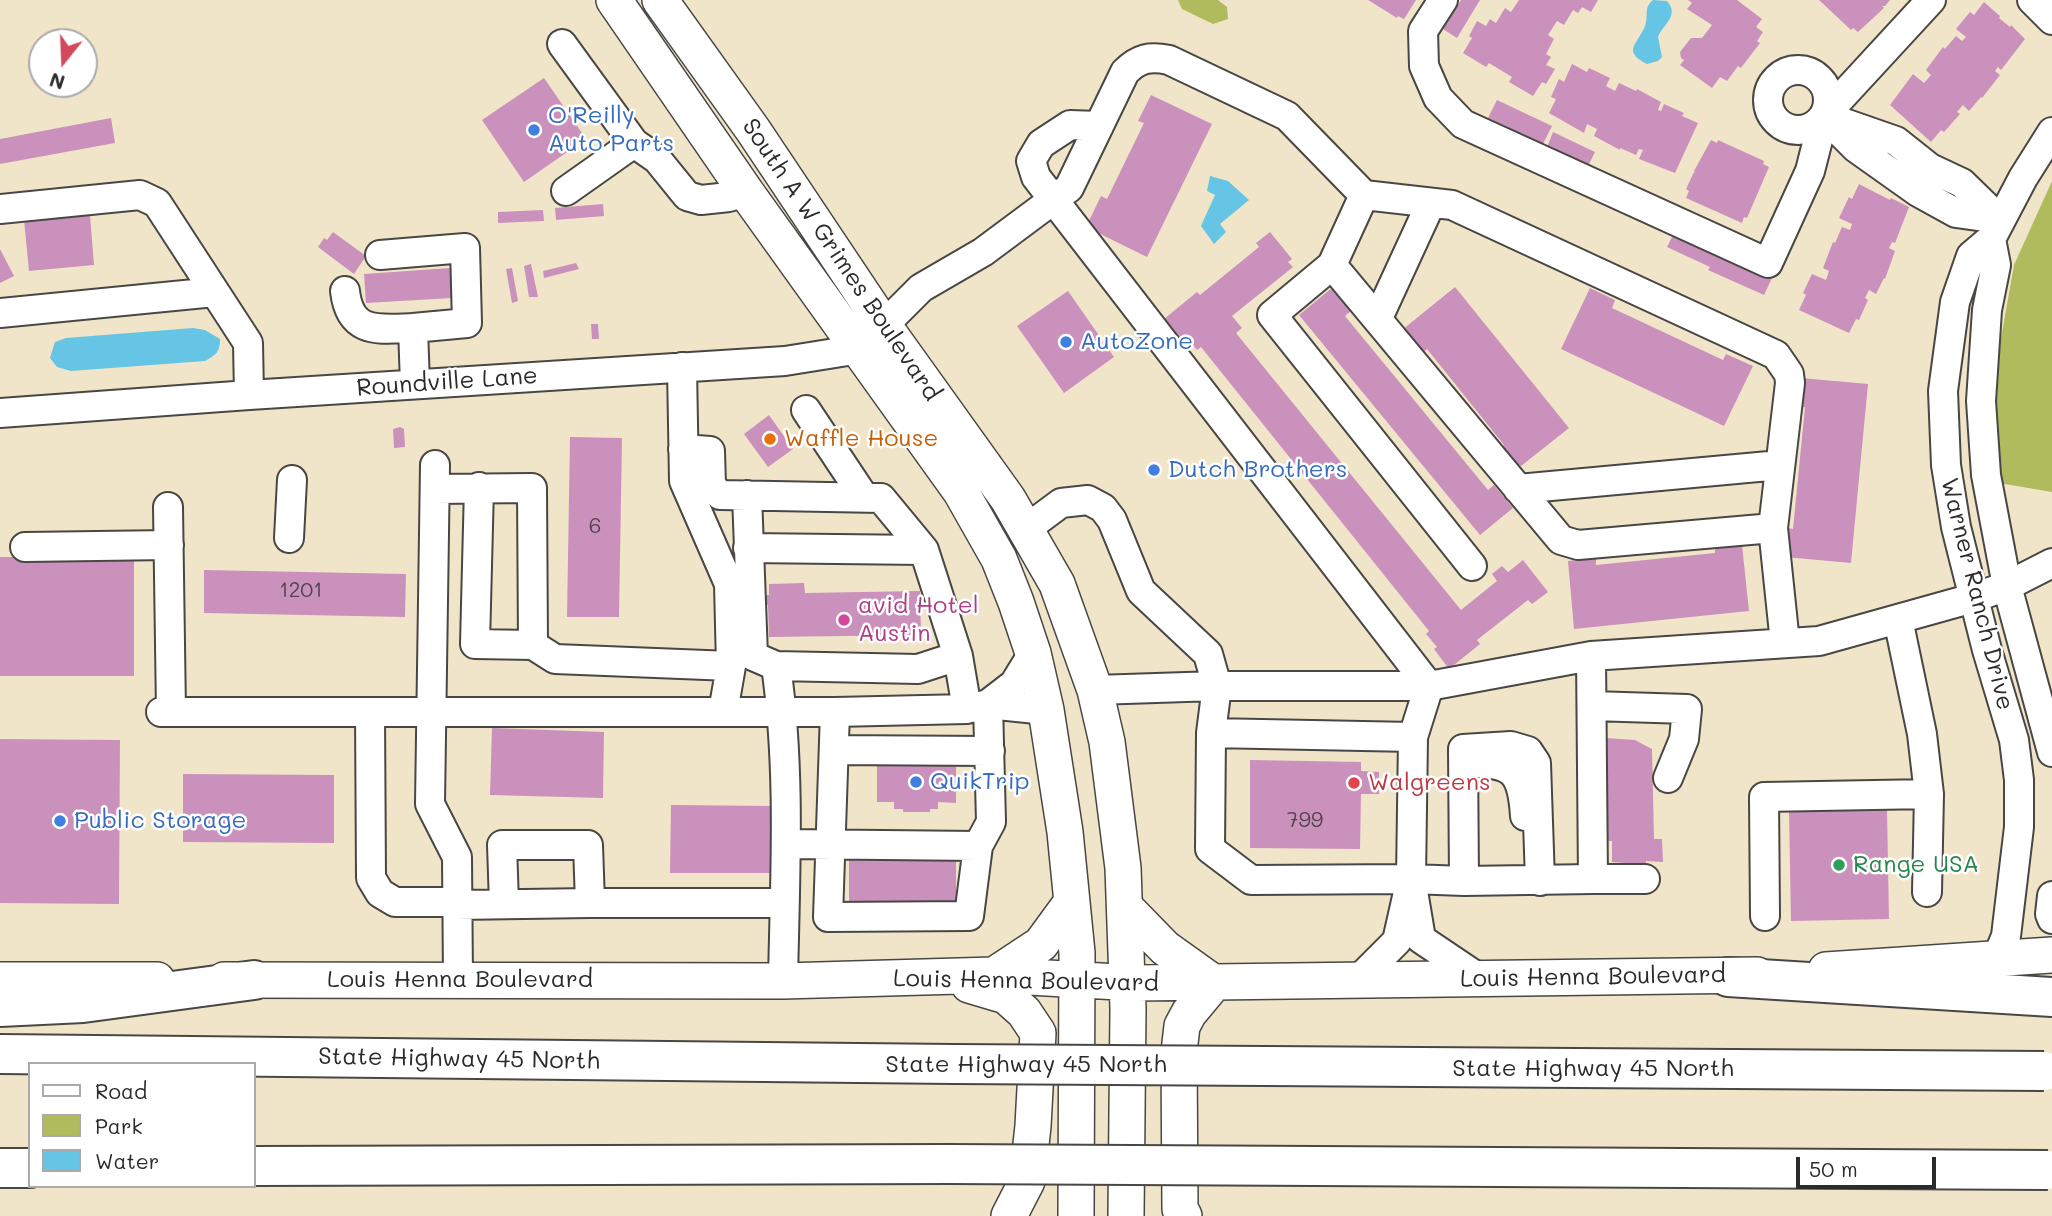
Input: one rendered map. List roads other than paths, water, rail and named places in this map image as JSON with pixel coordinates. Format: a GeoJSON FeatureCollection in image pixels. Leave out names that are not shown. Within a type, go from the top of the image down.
{"type":"FeatureCollection","features":[{"type":"Feature","properties":{"kind":"highway"},"geometry":{"type":"LineString","coordinates":[[1728,977],[2052,996]]}},
{"type":"Feature","properties":{"kind":"highway"},"geometry":{"type":"LineString","coordinates":[[0,1007],[83,1003],[254,980]]}},
{"type":"Feature","properties":{"kind":"highway","name":"State Highway 45 North"},"geometry":{"type":"LineString","coordinates":[[0,1054],[2048,1071]]}},
{"type":"Feature","properties":{"kind":"highway"},"geometry":{"type":"LineString","coordinates":[[256,1167],[949,1164],[2050,1170]]}},
{"type":"Feature","properties":{"kind":"highway"},"geometry":{"type":"LineString","coordinates":[[0,1168],[28,1168]]}},
{"type":"Feature","properties":{"kind":"main road","name":"South A W Grimes Boulevard"},"geometry":{"type":"LineString","coordinates":[[614,0],[746,192],[1008,499],[1057,584],[1096,690],[1107,742],[1123,868],[1127,983],[1126,1216]]}},
{"type":"Feature","properties":{"kind":"main road","name":"South A W Grimes Boulevard"},"geometry":{"type":"LineString","coordinates":[[660,0],[753,130],[980,525],[999,559],[1033,653],[1046,710],[1065,832],[1077,979],[1076,1216]]}},
{"type":"Feature","properties":{"kind":"main road"},"geometry":{"type":"LineString","coordinates":[[1033,653],[1076,688],[1093,764],[1113,787]]}},
{"type":"Feature","properties":{"kind":"main road"},"geometry":{"type":"LineString","coordinates":[[994,975],[1041,944],[1071,903]]}},
{"type":"Feature","properties":{"kind":"main road"},"geometry":{"type":"LineString","coordinates":[[1125,907],[1165,947],[1214,983],[1189,1013],[1182,1026],[1179,1052],[1180,1209],[1184,1216]]}},
{"type":"Feature","properties":{"kind":"main road","name":"Louis Henna Boulevard"},"geometry":{"type":"LineString","coordinates":[[0,980],[783,981],[994,975],[1127,983],[1214,983],[1728,977],[2052,955]]}},
{"type":"Feature","properties":{"kind":"main road"},"geometry":{"type":"LineString","coordinates":[[942,977],[1006,996],[1024,1012],[1038,1033],[1027,1181],[1009,1216]]}},
{"type":"Feature","properties":{"kind":"street"},"geometry":{"type":"LineString","coordinates":[[1443,0],[1423,31],[1424,65],[1438,98],[1463,124],[1768,263],[1810,171],[1824,116],[1931,0]]}},
{"type":"Feature","properties":{"kind":"street"},"geometry":{"type":"LineString","coordinates":[[2032,0],[2052,20]]}},
{"type":"Feature","properties":{"kind":"street"},"geometry":{"type":"LineString","coordinates":[[562,44],[634,143],[657,159],[687,196],[702,200],[746,192]]}},
{"type":"Feature","properties":{"kind":"street"},"geometry":{"type":"LineString","coordinates":[[872,337],[922,288],[983,252],[1069,188],[1125,72],[1135,62],[1152,57],[1170,60],[1287,116],[1364,195],[1452,205],[1776,355],[1789,373],[1773,528],[1785,643]]}},
{"type":"Feature","properties":{"kind":"street"},"geometry":{"type":"LineString","coordinates":[[1824,116],[1896,141],[1930,168],[1962,183],[1995,229]]}},
{"type":"Feature","properties":{"kind":"street"},"geometry":{"type":"LineString","coordinates":[[1099,126],[1069,125],[1041,144],[1031,161],[1035,177],[1429,686]]}},
{"type":"Feature","properties":{"kind":"street","name":"Warner Ranch Drive"},"geometry":{"type":"LineString","coordinates":[[1997,958],[2006,936],[2019,827],[2019,780],[2014,740],[1973,598],[1956,527],[1946,465],[1944,391],[1955,302],[1971,256],[1995,229],[2052,132]]}},
{"type":"Feature","properties":{"kind":"street"},"geometry":{"type":"LineString","coordinates":[[566,191],[634,143]]}},
{"type":"Feature","properties":{"kind":"street"},"geometry":{"type":"LineString","coordinates":[[0,209],[140,195],[157,204],[247,343],[249,395]]}},
{"type":"Feature","properties":{"kind":"street"},"geometry":{"type":"LineString","coordinates":[[1364,195],[1332,265],[1272,315],[1472,566]]}},
{"type":"Feature","properties":{"kind":"street"},"geometry":{"type":"LineString","coordinates":[[1378,318],[1431,203]]}},
{"type":"Feature","properties":{"kind":"street","name":"Warner Ranch Drive"},"geometry":{"type":"LineString","coordinates":[[1995,229],[1996,265],[1987,310],[1981,401],[1986,474],[2007,586],[2052,752]]}},
{"type":"Feature","properties":{"kind":"street"},"geometry":{"type":"LineString","coordinates":[[345,291],[346,300],[359,324],[370,329],[467,323],[465,248],[380,256]]}},
{"type":"Feature","properties":{"kind":"street"},"geometry":{"type":"LineString","coordinates":[[1332,265],[1561,540],[1578,545],[1773,528]]}},
{"type":"Feature","properties":{"kind":"street"},"geometry":{"type":"LineString","coordinates":[[0,313],[215,292]]}},
{"type":"Feature","properties":{"kind":"street"},"geometry":{"type":"LineString","coordinates":[[413,328],[415,384]]}},
{"type":"Feature","properties":{"kind":"street","name":"Roundville Lane"},"geometry":{"type":"LineString","coordinates":[[0,413],[785,361],[872,337]]}},
{"type":"Feature","properties":{"kind":"street"},"geometry":{"type":"LineString","coordinates":[[682,367],[684,481],[729,584],[731,666],[723,712]]}},
{"type":"Feature","properties":{"kind":"street"},"geometry":{"type":"LineString","coordinates":[[806,410],[864,498]]}},
{"type":"Feature","properties":{"kind":"street"},"geometry":{"type":"LineString","coordinates":[[683,449],[710,451],[711,485],[720,495],[880,498],[924,550],[958,656],[978,706],[990,751],[991,822],[978,846],[970,916],[828,917],[835,712]]}},
{"type":"Feature","properties":{"kind":"street"},"geometry":{"type":"LineString","coordinates":[[1518,489],[1780,465]]}},
{"type":"Feature","properties":{"kind":"street"},"geometry":{"type":"LineString","coordinates":[[458,980],[457,857],[430,804],[435,477],[479,487],[533,488],[533,645]]}},
{"type":"Feature","properties":{"kind":"street"},"geometry":{"type":"LineString","coordinates":[[289,538],[292,480]]}},
{"type":"Feature","properties":{"kind":"street"},"geometry":{"type":"LineString","coordinates":[[479,487],[475,644],[533,645],[555,659],[731,666]]}},
{"type":"Feature","properties":{"kind":"street"},"geometry":{"type":"LineString","coordinates":[[747,495],[753,656],[776,666],[918,669],[958,656]]}},
{"type":"Feature","properties":{"kind":"street"},"geometry":{"type":"LineString","coordinates":[[1026,529],[1061,503],[1088,500],[1103,508],[1112,520],[1141,590],[1208,654],[1217,686],[1211,733],[1209,849],[1251,880],[1464,881],[1540,872],[1593,879],[1645,879]]}},
{"type":"Feature","properties":{"kind":"street"},"geometry":{"type":"LineString","coordinates":[[168,507],[166,712],[835,712],[978,706],[1046,710]]}},
{"type":"Feature","properties":{"kind":"street"},"geometry":{"type":"LineString","coordinates":[[25,547],[169,545]]}},
{"type":"Feature","properties":{"kind":"street"},"geometry":{"type":"LineString","coordinates":[[748,548],[924,550]]}},
{"type":"Feature","properties":{"kind":"street"},"geometry":{"type":"LineString","coordinates":[[1096,690],[1217,686],[1429,686],[1591,656],[1819,641],[1973,598],[2007,586],[2052,564]]}},
{"type":"Feature","properties":{"kind":"street"},"geometry":{"type":"LineString","coordinates":[[1898,619],[1922,734],[1929,794],[1927,892]]}},
{"type":"Feature","properties":{"kind":"street"},"geometry":{"type":"LineString","coordinates":[[978,706],[1014,684],[1033,653]]}},
{"type":"Feature","properties":{"kind":"street"},"geometry":{"type":"LineString","coordinates":[[1591,656],[1593,879]]}},
{"type":"Feature","properties":{"kind":"street"},"geometry":{"type":"LineString","coordinates":[[776,666],[782,712],[787,844],[783,981]]}},
{"type":"Feature","properties":{"kind":"street"},"geometry":{"type":"LineString","coordinates":[[1429,686],[1413,737],[1411,879],[1421,939],[1479,978]]}},
{"type":"Feature","properties":{"kind":"street"},"geometry":{"type":"LineString","coordinates":[[1592,706],[1687,709],[1684,739],[1668,778]]}},
{"type":"Feature","properties":{"kind":"street"},"geometry":{"type":"LineString","coordinates":[[370,712],[371,878],[380,893],[395,902],[784,903]]}},
{"type":"Feature","properties":{"kind":"street"},"geometry":{"type":"LineString","coordinates":[[1211,733],[1413,737]]}},
{"type":"Feature","properties":{"kind":"street"},"geometry":{"type":"LineString","coordinates":[[1464,881],[1463,749],[1511,746],[1528,751],[1536,763],[1540,872]]}},
{"type":"Feature","properties":{"kind":"street"},"geometry":{"type":"LineString","coordinates":[[834,750],[990,751]]}},
{"type":"Feature","properties":{"kind":"street"},"geometry":{"type":"LineString","coordinates":[[1765,916],[1764,797],[1929,794]]}},
{"type":"Feature","properties":{"kind":"street"},"geometry":{"type":"LineString","coordinates":[[787,844],[978,846]]}},
{"type":"Feature","properties":{"kind":"street"},"geometry":{"type":"LineString","coordinates":[[504,904],[502,845],[589,845],[590,903]]}},
{"type":"Feature","properties":{"kind":"street"},"geometry":{"type":"LineString","coordinates":[[1358,980],[1397,941],[1411,879]]}},
{"type":"Feature","properties":{"kind":"street"},"geometry":{"type":"LineString","coordinates":[[2052,896],[2052,919]]}},
{"type":"Feature","properties":{"kind":"water"},"geometry":{"type":"Polygon","coordinates":[[[1653,0],[1667,1],[1672,11],[1658,37],[1662,57],[1647,64],[1633,51],[1645,26],[1648,6],[1653,0]]]}},
{"type":"Feature","properties":{"kind":"water"},"geometry":{"type":"Polygon","coordinates":[[[1210,176],[1228,181],[1249,200],[1220,224],[1226,232],[1214,244],[1201,226],[1215,195],[1207,191],[1210,176]]]}},
{"type":"Feature","properties":{"kind":"water"},"geometry":{"type":"Polygon","coordinates":[[[193,328],[205,330],[220,339],[217,353],[205,361],[71,371],[57,367],[50,358],[55,342],[66,338],[193,328]]]}},
{"type":"Feature","properties":{"kind":"place","name":"O'Reilly Auto Parts"},"geometry":{"type":"Point","coordinates":[534,130]}},
{"type":"Feature","properties":{"kind":"place","name":"AutoZone"},"geometry":{"type":"Point","coordinates":[1066,342]}},
{"type":"Feature","properties":{"kind":"place","name":"Waffle House"},"geometry":{"type":"Point","coordinates":[770,439]}},
{"type":"Feature","properties":{"kind":"place","name":"Dutch Brothers"},"geometry":{"type":"Point","coordinates":[1154,470]}},
{"type":"Feature","properties":{"kind":"place","name":"avid Hotel Austin"},"geometry":{"type":"Point","coordinates":[844,620]}},
{"type":"Feature","properties":{"kind":"place","name":"QuikTrip"},"geometry":{"type":"Point","coordinates":[916,782]}},
{"type":"Feature","properties":{"kind":"place","name":"Walgreens"},"geometry":{"type":"Point","coordinates":[1354,783]}},
{"type":"Feature","properties":{"kind":"place","name":"Public Storage"},"geometry":{"type":"Point","coordinates":[60,821]}},
{"type":"Feature","properties":{"kind":"place","name":"Range USA"},"geometry":{"type":"Point","coordinates":[1839,865]}}]}
